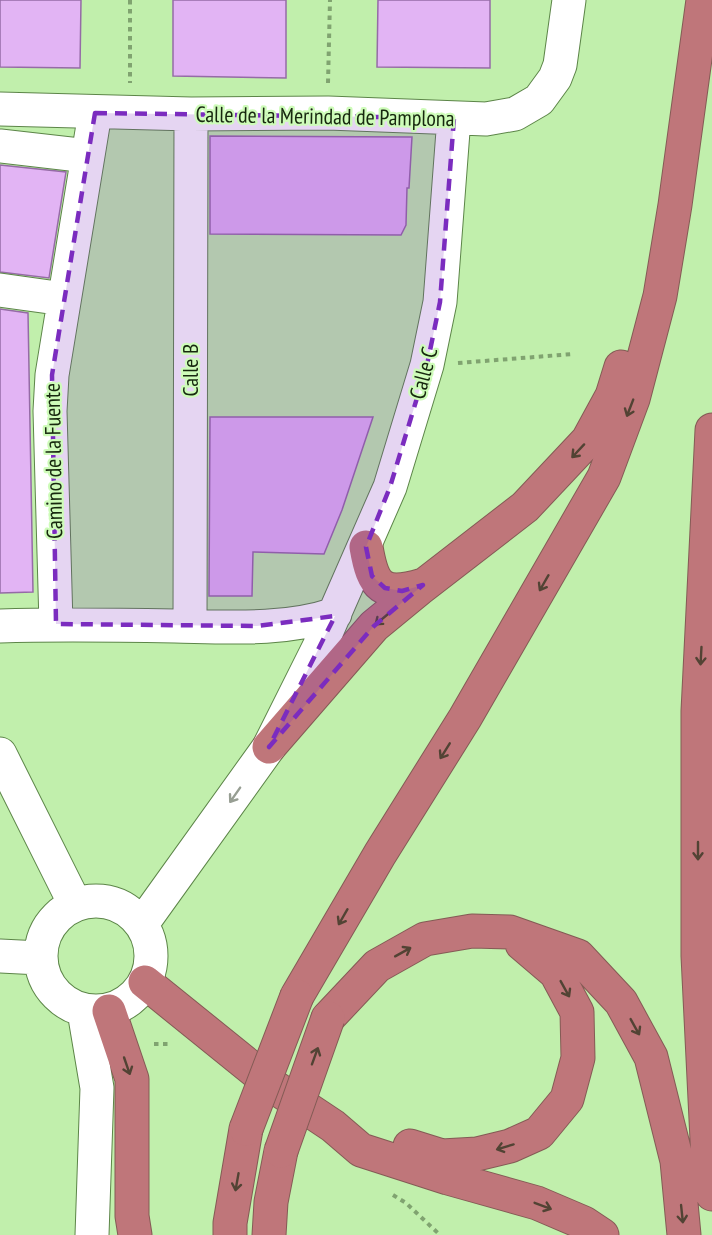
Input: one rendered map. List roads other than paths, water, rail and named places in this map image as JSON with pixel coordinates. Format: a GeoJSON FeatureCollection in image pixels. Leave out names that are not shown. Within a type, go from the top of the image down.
{"type":"FeatureCollection","features":[{"type":"Feature","properties":{"kind":"highway"},"geometry":{"type":"LineString","coordinates":[[269,747],[374,626],[423,585],[525,507],[588,440],[612,396],[646,290],[686,0]]}},
{"type":"Feature","properties":{"kind":"highway"},"geometry":{"type":"LineString","coordinates":[[230,1235],[230,1222],[246,1129],[297,996],[380,854],[465,718],[604,477],[633,399],[660,296],[703,0]]}},
{"type":"Feature","properties":{"kind":"highway"},"geometry":{"type":"LineString","coordinates":[[712,430],[698,711],[698,956],[708,1160],[712,1194]]}},
{"type":"Feature","properties":{"kind":"highway"},"geometry":{"type":"LineString","coordinates":[[366,547],[372,576],[385,588],[402,591],[423,585]]}},
{"type":"Feature","properties":{"kind":"highway"},"geometry":{"type":"LineString","coordinates":[[269,1235],[271,1202],[281,1151],[328,1018],[377,966],[425,939],[472,931],[510,932],[578,956],[621,1002],[651,1057],[677,1161],[684,1235]]}},
{"type":"Feature","properties":{"kind":"highway"},"geometry":{"type":"LineString","coordinates":[[333,1126],[370,1133],[442,1156],[477,1154],[510,1146],[539,1133],[567,1099],[578,1058],[577,1012],[555,973],[510,932]]}},
{"type":"Feature","properties":{"kind":"highway"},"geometry":{"type":"LineString","coordinates":[[145,982],[276,1088],[333,1126],[361,1150],[447,1178],[537,1203],[584,1223],[603,1235]]}},
{"type":"Feature","properties":{"kind":"highway"},"geometry":{"type":"LineString","coordinates":[[96,1011],[132,1079],[132,1216],[135,1235]]}},
{"type":"Feature","properties":{"kind":"street","name":"Calle de la Merindad de Pamplona"},"geometry":{"type":"LineString","coordinates":[[0,109],[191,114],[328,113],[486,119],[515,114],[539,100],[548,90],[560,65],[569,0]]}},
{"type":"Feature","properties":{"kind":"street","name":"Camino de la Fuente"},"geometry":{"type":"LineString","coordinates":[[56,624],[50,411],[52,375],[95,112]]}},
{"type":"Feature","properties":{"kind":"street","name":"Calle B"},"geometry":{"type":"LineString","coordinates":[[190,626],[191,114]]}},
{"type":"Feature","properties":{"kind":"street","name":"Calle C"},"geometry":{"type":"LineString","coordinates":[[141,924],[269,747],[335,614],[390,488],[427,365],[440,302],[454,118]]}},
{"type":"Feature","properties":{"kind":"street"},"geometry":{"type":"LineString","coordinates":[[0,146],[88,156]]}},
{"type":"Feature","properties":{"kind":"street"},"geometry":{"type":"LineString","coordinates":[[0,290],[64,299]]}},
{"type":"Feature","properties":{"kind":"street"},"geometry":{"type":"LineString","coordinates":[[0,626],[56,624],[257,626],[293,624],[335,614]]}},
{"type":"Feature","properties":{"kind":"street"},"geometry":{"type":"LineString","coordinates":[[0,754],[75,904]]}},
{"type":"Feature","properties":{"kind":"street"},"geometry":{"type":"LineString","coordinates":[[93,901],[112,903],[128,911],[141,924],[148,938],[151,968],[136,995],[123,1005],[96,1011],[66,1004],[53,992],[44,976],[40,958],[42,941],[49,926],[60,913],[75,904],[93,901]]}},
{"type":"Feature","properties":{"kind":"street"},"geometry":{"type":"LineString","coordinates":[[0,956],[40,958]]}},
{"type":"Feature","properties":{"kind":"street"},"geometry":{"type":"LineString","coordinates":[[92,1235],[97,1088],[96,1011]]}}]}
